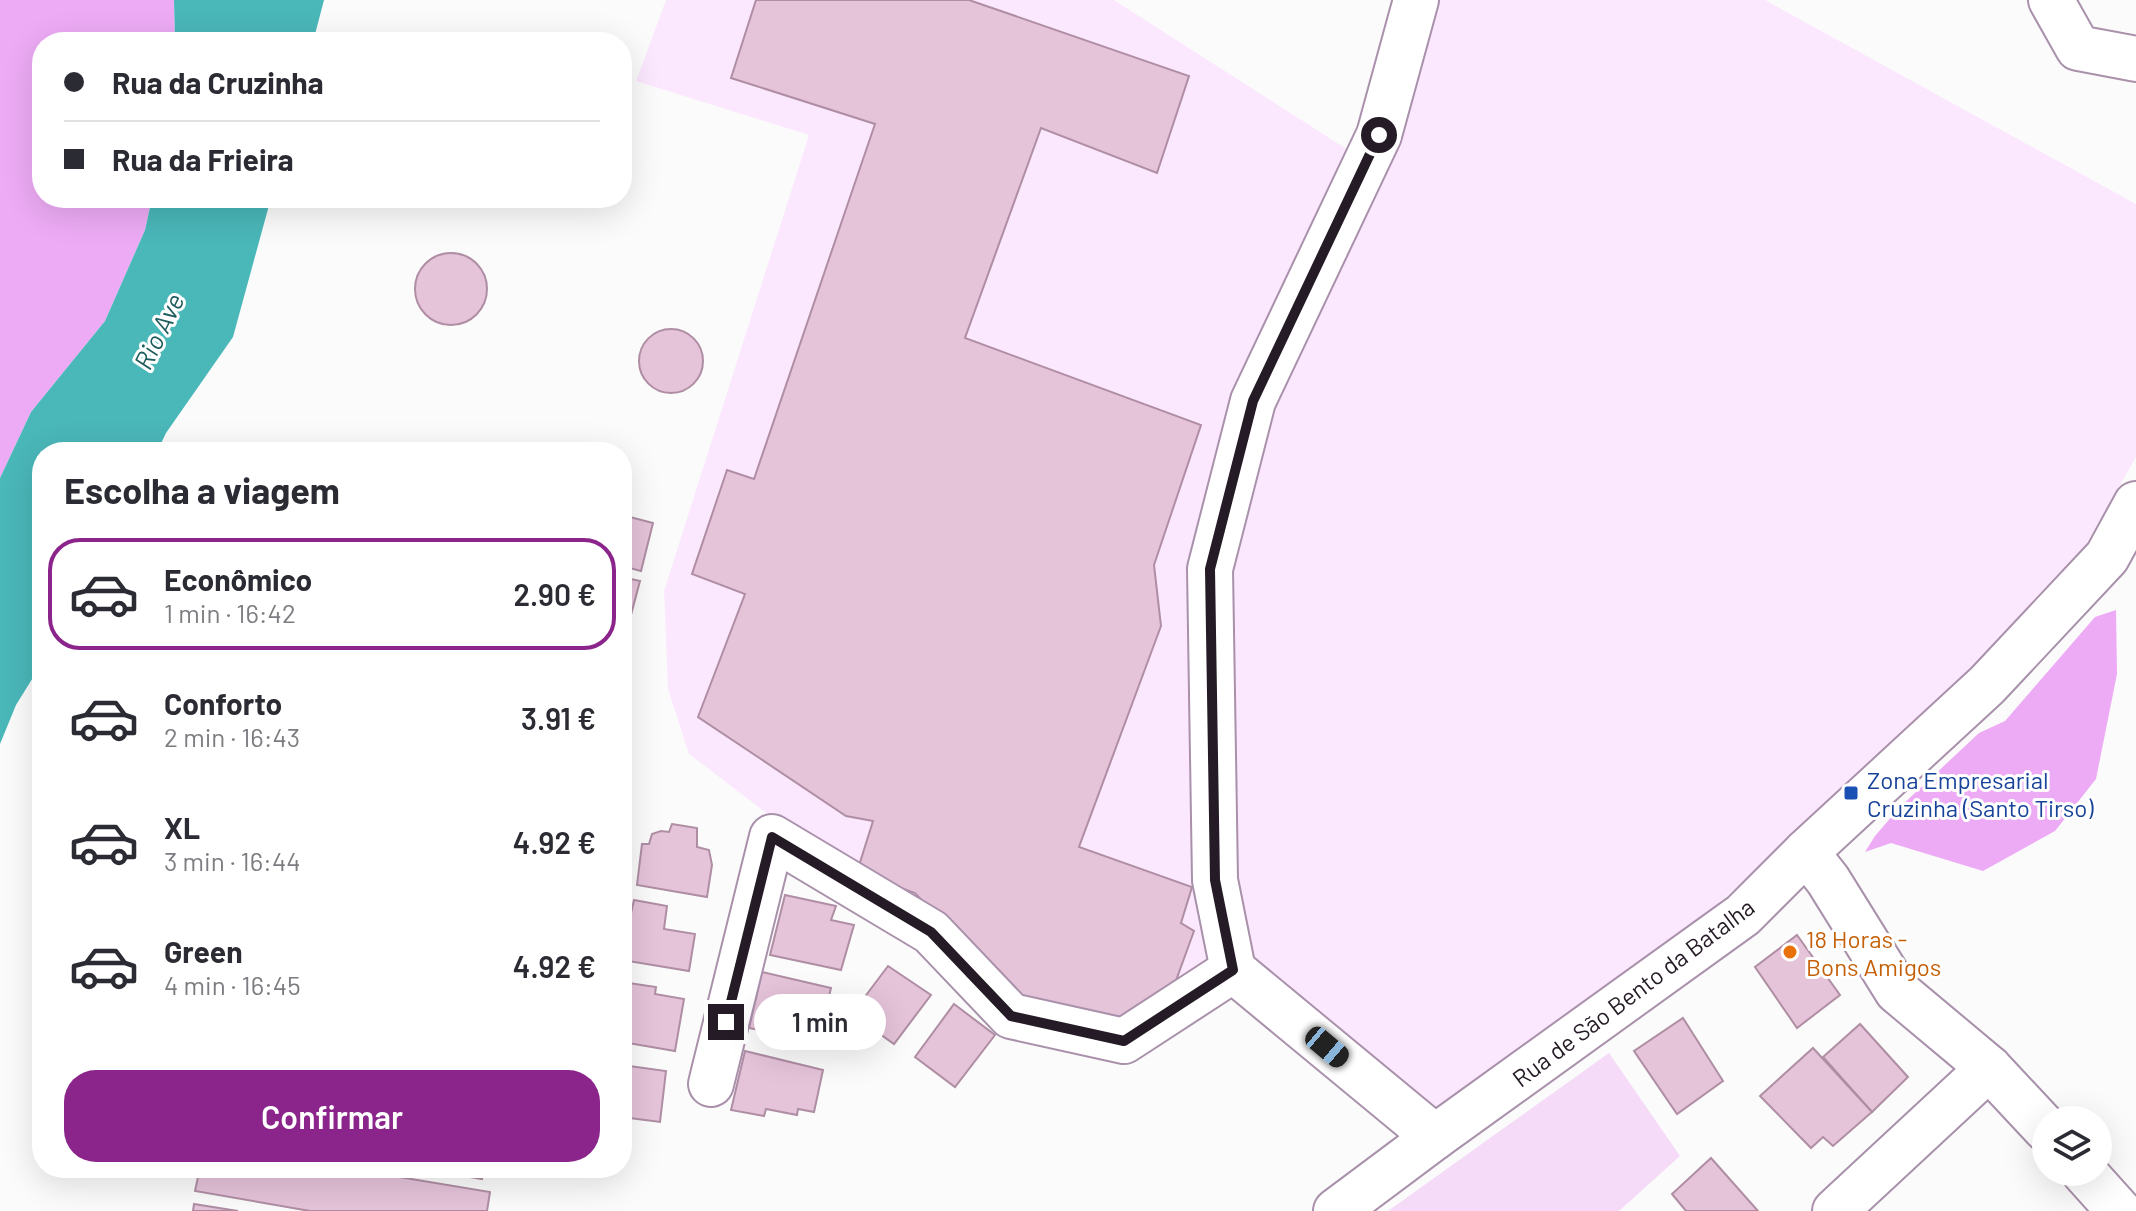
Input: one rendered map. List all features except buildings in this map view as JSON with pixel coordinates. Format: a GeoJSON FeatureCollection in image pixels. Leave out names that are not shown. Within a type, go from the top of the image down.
{"type":"FeatureCollection","features":[{"type":"Feature","properties":{"kind":"street"},"geometry":{"type":"LineString","coordinates":[[1416,0],[1379,135],[1253,401],[1210,569],[1215,880],[1233,970],[1435,1137]]}},
{"type":"Feature","properties":{"kind":"street"},"geometry":{"type":"LineString","coordinates":[[2051,0],[2078,48],[2136,59]]}},
{"type":"Feature","properties":{"kind":"street","name":"Rua de São Bento da Batalha"},"geometry":{"type":"LineString","coordinates":[[1336,1211],[1743,915],[1806,852],[1987,685],[2107,557],[2136,504]]}},
{"type":"Feature","properties":{"kind":"street"},"geometry":{"type":"LineString","coordinates":[[711,1084],[772,837],[931,932],[1011,1016],[1124,1041],[1233,970]]}},
{"type":"Feature","properties":{"kind":"street"},"geometry":{"type":"LineString","coordinates":[[1806,852],[1828,880],[1897,991],[1989,1068],[2032,1114]]}},
{"type":"Feature","properties":{"kind":"street"},"geometry":{"type":"LineString","coordinates":[[1835,1211],[1989,1068]]}},
{"type":"Feature","properties":{"kind":"street"},"geometry":{"type":"LineString","coordinates":[[2097,1186],[2119,1211]]}},
{"type":"Feature","properties":{"kind":"shaded area"},"geometry":{"type":"Polygon","coordinates":[[[0,0],[174,0],[175,32],[32,32],[32,208],[150,208],[145,230],[105,321],[31,412],[0,478],[0,0]]]}},
{"type":"Feature","properties":{"kind":"shaded area"},"geometry":{"type":"Polygon","coordinates":[[[666,0],[1114,0],[1367,162],[1413,0],[1765,0],[2136,204],[2136,457],[2080,555],[1904,739],[1663,952],[1438,1111],[1253,985],[1124,1048],[927,936],[689,754],[668,689],[664,591],[809,135],[636,81],[666,0]]]}},
{"type":"Feature","properties":{"kind":"shaded area"},"geometry":{"type":"Polygon","coordinates":[[[2116,610],[2117,674],[2096,779],[2055,831],[1983,871],[1891,843],[1865,852],[1900,807],[1979,733],[2005,721],[2095,617],[2116,610]]]}},
{"type":"Feature","properties":{"kind":"shaded area"},"geometry":{"type":"Polygon","coordinates":[[[1609,1053],[1680,1156],[1619,1211],[1388,1211],[1609,1053]]]}},
{"type":"Feature","properties":{"kind":"water"},"geometry":{"type":"Polygon","coordinates":[[[174,0],[324,0],[316,32],[175,32],[174,0]]]}},
{"type":"Feature","properties":{"kind":"water","name":"Rio Ave"},"geometry":{"type":"Polygon","coordinates":[[[150,208],[268,208],[233,337],[162,442],[32,442],[32,679],[16,705],[0,744],[0,478],[31,412],[105,321],[145,230],[150,208]]]}},
{"type":"Feature","properties":{"kind":"place","name":"Zona Empresarial Cruzinha (Santo Tirso)"},"geometry":{"type":"Point","coordinates":[1851,793]}},
{"type":"Feature","properties":{"kind":"place","name":"18 Horas - Bons Amigos"},"geometry":{"type":"Point","coordinates":[1790,952]}},
{"type":"Feature","properties":{"kind":"route"},"geometry":{"type":"LineString","coordinates":[[726,1022],[772,837],[931,932],[1011,1016],[1124,1041],[1233,970],[1215,880],[1210,569],[1253,401],[1379,135]]}}]}
